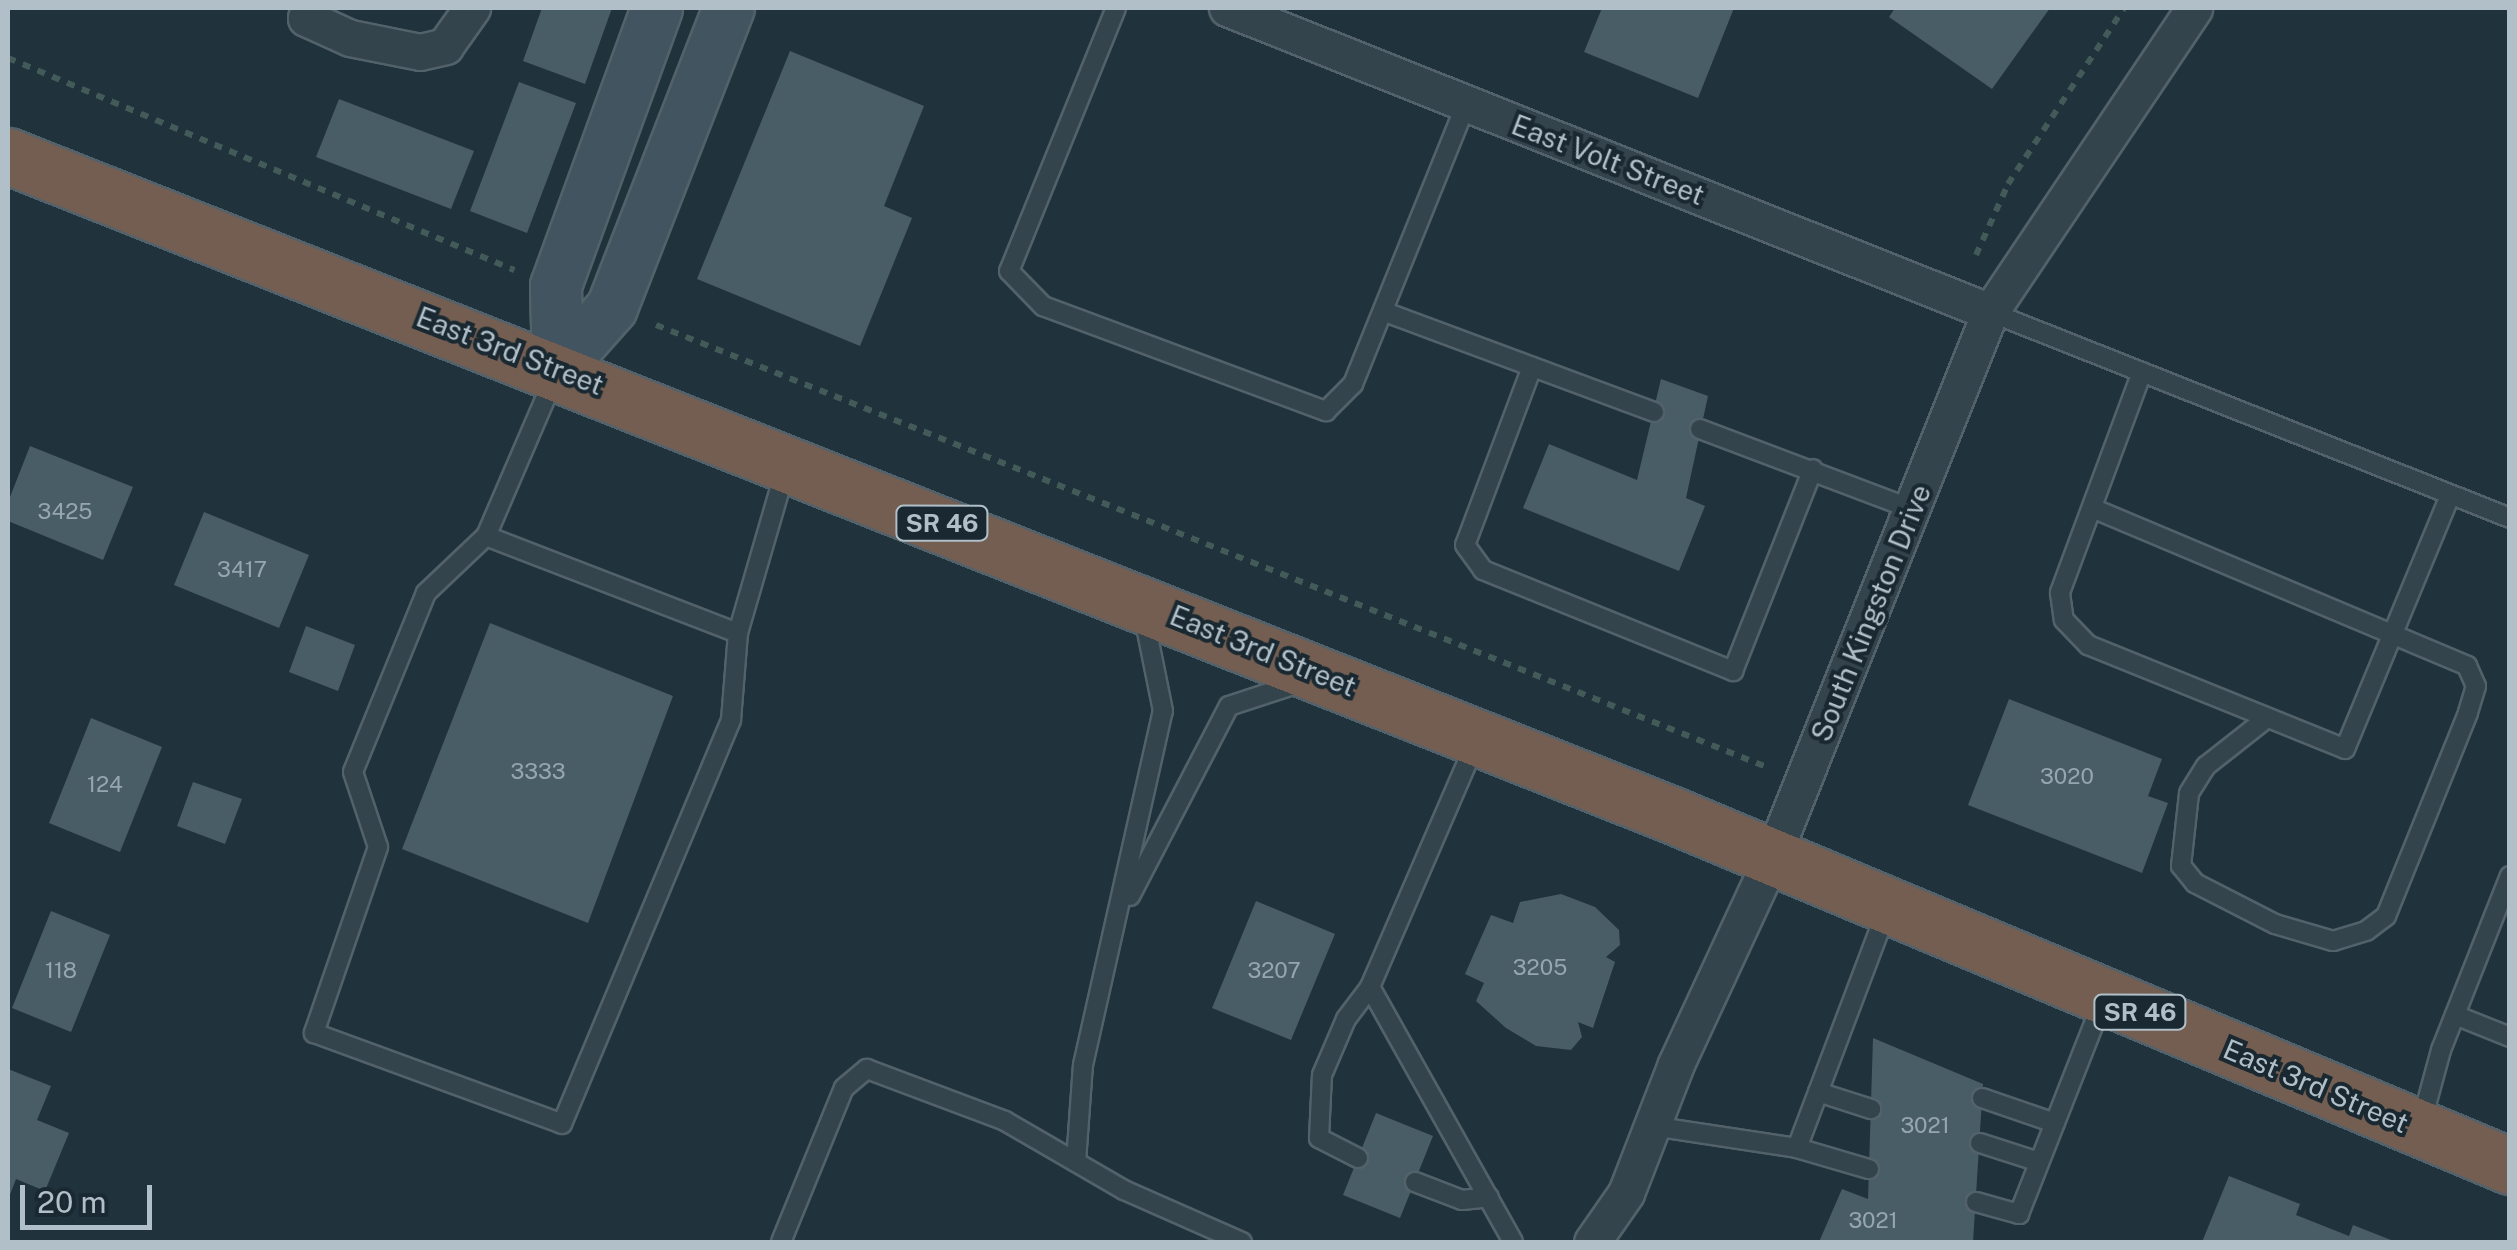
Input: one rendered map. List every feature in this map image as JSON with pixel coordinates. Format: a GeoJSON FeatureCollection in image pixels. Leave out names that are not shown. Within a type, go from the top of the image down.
{"type":"FeatureCollection","features":[{"type":"Feature","properties":{"kind":"highway","name":"East 3rd Street"},"geometry":{"type":"LineString","coordinates":[[8,156],[558,369],[1773,856],[2510,1166]]}},
{"type":"Feature","properties":{"kind":"street"},"geometry":{"type":"LineString","coordinates":[[311,8],[306,18],[350,38],[420,52],[445,46],[472,8]]}},
{"type":"Feature","properties":{"kind":"street"},"geometry":{"type":"LineString","coordinates":[[558,369],[556,286],[657,8]]}},
{"type":"Feature","properties":{"kind":"street"},"geometry":{"type":"LineString","coordinates":[[558,369],[612,308],[729,8]]}},
{"type":"Feature","properties":{"kind":"street","name":"East Volt Street"},"geometry":{"type":"LineString","coordinates":[[1227,8],[1974,306]]}},
{"type":"Feature","properties":{"kind":"street","name":"South Kingston Drive"},"geometry":{"type":"LineString","coordinates":[[1592,1242],[1626,1193],[1773,856],[1914,510],[1974,306],[2194,8]]}},
{"type":"Feature","properties":{"kind":"lane"},"geometry":{"type":"LineString","coordinates":[[1116,8],[1010,271],[1043,306],[1326,411],[1354,384],[1466,105]]}},
{"type":"Feature","properties":{"kind":"lane"},"geometry":{"type":"LineString","coordinates":[[1974,306],[2510,518]]}},
{"type":"Feature","properties":{"kind":"lane"},"geometry":{"type":"LineString","coordinates":[[1385,312],[1654,412]]}},
{"type":"Feature","properties":{"kind":"lane"},"geometry":{"type":"LineString","coordinates":[[1532,367],[1464,545],[1483,570],[1733,671],[1813,469]]}},
{"type":"Feature","properties":{"kind":"lane"},"geometry":{"type":"LineString","coordinates":[[558,369],[486,536],[426,592],[354,772],[378,847],[314,1033],[562,1124],[731,720],[738,633],[788,461]]}},
{"type":"Feature","properties":{"kind":"lane"},"geometry":{"type":"LineString","coordinates":[[2142,372],[2060,594],[2064,620],[2088,645],[2345,749],[2450,494]]}},
{"type":"Feature","properties":{"kind":"lane"},"geometry":{"type":"LineString","coordinates":[[1700,429],[1914,510]]}},
{"type":"Feature","properties":{"kind":"lane"},"geometry":{"type":"LineString","coordinates":[[2092,508],[2466,666],[2476,686],[2386,916],[2366,931],[2333,941],[2275,924],[2195,883],[2181,866],[2189,794],[2206,766],[2268,718]]}},
{"type":"Feature","properties":{"kind":"lane"},"geometry":{"type":"LineString","coordinates":[[486,536],[738,633]]}},
{"type":"Feature","properties":{"kind":"lane"},"geometry":{"type":"LineString","coordinates":[[1076,1162],[1083,1065],[1163,712],[1146,627],[1119,594]]}},
{"type":"Feature","properties":{"kind":"lane"},"geometry":{"type":"LineString","coordinates":[[1118,918],[1229,706],[1326,677]]}},
{"type":"Feature","properties":{"kind":"lane"},"geometry":{"type":"LineString","coordinates":[[1358,1158],[1319,1138],[1322,1076],[1346,1019],[1370,988],[1478,737]]}},
{"type":"Feature","properties":{"kind":"lane"},"geometry":{"type":"LineString","coordinates":[[2420,1130],[2455,1015],[2510,876]]}},
{"type":"Feature","properties":{"kind":"lane"},"geometry":{"type":"LineString","coordinates":[[1797,1148],[1889,904]]}},
{"type":"Feature","properties":{"kind":"lane"},"geometry":{"type":"LineString","coordinates":[[1370,988],[1513,1242]]}},
{"type":"Feature","properties":{"kind":"lane"},"geometry":{"type":"LineString","coordinates":[[1976,1202],[2019,1214],[2104,997]]}},
{"type":"Feature","properties":{"kind":"lane"},"geometry":{"type":"LineString","coordinates":[[2455,1015],[2510,1038]]}},
{"type":"Feature","properties":{"kind":"lane"},"geometry":{"type":"LineString","coordinates":[[781,1242],[844,1088],[867,1069],[1005,1120],[1076,1162],[1242,1242]]}},
{"type":"Feature","properties":{"kind":"lane"},"geometry":{"type":"LineString","coordinates":[[1818,1092],[1870,1109]]}},
{"type":"Feature","properties":{"kind":"lane"},"geometry":{"type":"LineString","coordinates":[[1982,1098],[2055,1123]]}},
{"type":"Feature","properties":{"kind":"lane"},"geometry":{"type":"LineString","coordinates":[[1652,1126],[1797,1148],[1869,1169]]}},
{"type":"Feature","properties":{"kind":"lane"},"geometry":{"type":"LineString","coordinates":[[1980,1143],[2040,1162]]}},
{"type":"Feature","properties":{"kind":"lane"},"geometry":{"type":"LineString","coordinates":[[1415,1182],[1462,1200],[1489,1197]]}},
{"type":"Feature","properties":{"kind":"path"},"geometry":{"type":"LineString","coordinates":[[1974,306],[2008,184],[2124,8]]}},
{"type":"Feature","properties":{"kind":"path"},"geometry":{"type":"LineString","coordinates":[[8,58],[520,273]]}},
{"type":"Feature","properties":{"kind":"path"},"geometry":{"type":"LineString","coordinates":[[670,331],[1745,759]]}},
{"type":"Feature","properties":{"kind":"building"},"geometry":{"type":"Polygon","coordinates":[[[542,8],[612,8],[585,84],[523,61],[542,8]]]}},
{"type":"Feature","properties":{"kind":"building"},"geometry":{"type":"Polygon","coordinates":[[[1602,8],[1734,8],[1698,98],[1584,52],[1602,8]]]}},
{"type":"Feature","properties":{"kind":"building"},"geometry":{"type":"Polygon","coordinates":[[[1895,8],[2050,8],[1992,89],[1889,17],[1895,8]]]}},
{"type":"Feature","properties":{"kind":"building"},"geometry":{"type":"Polygon","coordinates":[[[790,51],[924,106],[884,206],[912,218],[860,346],[697,279],[790,51]]]}},
{"type":"Feature","properties":{"kind":"building"},"geometry":{"type":"Polygon","coordinates":[[[519,82],[576,103],[527,233],[470,211],[519,82]]]}},
{"type":"Feature","properties":{"kind":"building"},"geometry":{"type":"Polygon","coordinates":[[[339,99],[474,151],[451,209],[316,157],[339,99]]]}},
{"type":"Feature","properties":{"kind":"building"},"geometry":{"type":"Polygon","coordinates":[[[1661,379],[1708,396],[1686,498],[1705,506],[1679,571],[1523,508],[1549,444],[1637,480],[1661,379]]]}},
{"type":"Feature","properties":{"kind":"building"},"geometry":{"type":"Polygon","coordinates":[[[30,446],[133,487],[103,560],[8,521],[8,502],[30,446]]]}},
{"type":"Feature","properties":{"kind":"building"},"geometry":{"type":"Polygon","coordinates":[[[204,512],[309,555],[279,628],[174,585],[204,512]]]}},
{"type":"Feature","properties":{"kind":"building"},"geometry":{"type":"Polygon","coordinates":[[[490,623],[673,696],[588,923],[402,849],[490,623]]]}},
{"type":"Feature","properties":{"kind":"building"},"geometry":{"type":"Polygon","coordinates":[[[306,626],[355,645],[338,691],[289,672],[306,626]]]}},
{"type":"Feature","properties":{"kind":"building"},"geometry":{"type":"Polygon","coordinates":[[[2009,699],[2162,759],[2148,796],[2168,803],[2142,873],[1968,805],[2009,699]]]}},
{"type":"Feature","properties":{"kind":"building"},"geometry":{"type":"Polygon","coordinates":[[[91,718],[162,747],[120,852],[49,823],[91,718]]]}},
{"type":"Feature","properties":{"kind":"building"},"geometry":{"type":"Polygon","coordinates":[[[193,782],[242,799],[225,844],[177,826],[193,782]]]}},
{"type":"Feature","properties":{"kind":"building"},"geometry":{"type":"Polygon","coordinates":[[[1561,894],[1595,907],[1619,930],[1620,945],[1606,957],[1615,962],[1593,1028],[1578,1022],[1582,1037],[1571,1050],[1536,1046],[1506,1028],[1476,1001],[1484,983],[1465,974],[1491,915],[1513,923],[1520,902],[1561,894]]]}},
{"type":"Feature","properties":{"kind":"building"},"geometry":{"type":"Polygon","coordinates":[[[1256,901],[1335,934],[1291,1040],[1212,1008],[1256,901]]]}},
{"type":"Feature","properties":{"kind":"building"},"geometry":{"type":"Polygon","coordinates":[[[51,911],[110,935],[71,1032],[12,1008],[51,911]]]}},
{"type":"Feature","properties":{"kind":"building"},"geometry":{"type":"Polygon","coordinates":[[[1873,1038],[1983,1084],[1973,1242],[1819,1242],[1842,1189],[1868,1199],[1873,1038]]]}},
{"type":"Feature","properties":{"kind":"building"},"geometry":{"type":"Polygon","coordinates":[[[8,1069],[51,1086],[37,1120],[69,1133],[45,1191],[16,1179],[8,1200],[8,1069]]]}},
{"type":"Feature","properties":{"kind":"building"},"geometry":{"type":"Polygon","coordinates":[[[1376,1113],[1433,1136],[1400,1218],[1343,1195],[1376,1113]]]}},
{"type":"Feature","properties":{"kind":"building"},"geometry":{"type":"Polygon","coordinates":[[[2229,1176],[2300,1204],[2296,1215],[2349,1236],[2353,1225],[2396,1242],[2202,1242],[2229,1176]]]}}]}
